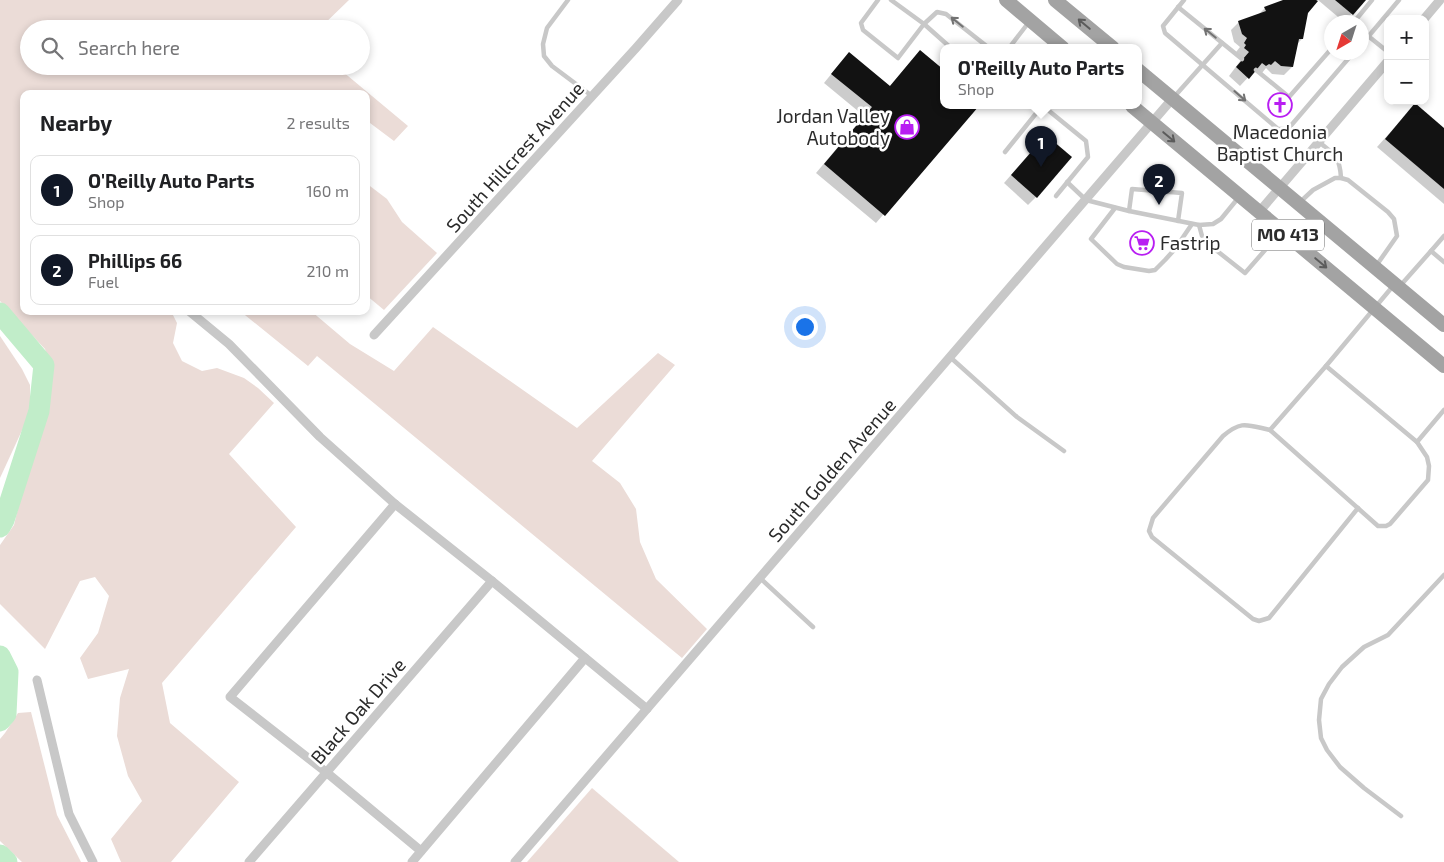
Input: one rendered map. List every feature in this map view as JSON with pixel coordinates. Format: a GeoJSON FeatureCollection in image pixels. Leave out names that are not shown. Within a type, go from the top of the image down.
{"type":"FeatureCollection","features":[{"type":"Feature","properties":{"kind":"main road"},"geometry":{"type":"LineString","coordinates":[[1006,0],[1058,44]]}},
{"type":"Feature","properties":{"kind":"main road"},"geometry":{"type":"LineString","coordinates":[[1055,0],[1108,44]]}},
{"type":"Feature","properties":{"kind":"main road","name":"MO 413"},"geometry":{"type":"LineString","coordinates":[[1142,73],[1444,323]]}},
{"type":"Feature","properties":{"kind":"main road","name":"MO 413"},"geometry":{"type":"LineString","coordinates":[[1136,109],[1444,366]]}},
{"type":"Feature","properties":{"kind":"street","name":"South Hillcrest Avenue"},"geometry":{"type":"LineString","coordinates":[[374,335],[678,0]]}},
{"type":"Feature","properties":{"kind":"street"},"geometry":{"type":"LineString","coordinates":[[1427,15],[1440,0]]}},
{"type":"Feature","properties":{"kind":"street"},"geometry":{"type":"LineString","coordinates":[[1259,212],[1384,66]]}},
{"type":"Feature","properties":{"kind":"street","name":"South Golden Avenue"},"geometry":{"type":"LineString","coordinates":[[515,862],[1173,98]]}},
{"type":"Feature","properties":{"kind":"street"},"geometry":{"type":"LineString","coordinates":[[194,315],[229,344],[320,437],[395,504],[648,709]]}},
{"type":"Feature","properties":{"kind":"street"},"geometry":{"type":"LineString","coordinates":[[395,504],[230,697],[326,772],[421,851]]}},
{"type":"Feature","properties":{"kind":"street","name":"Black Oak Drive"},"geometry":{"type":"LineString","coordinates":[[249,862],[492,581]]}},
{"type":"Feature","properties":{"kind":"street"},"geometry":{"type":"LineString","coordinates":[[412,862],[585,658]]}},
{"type":"Feature","properties":{"kind":"street"},"geometry":{"type":"LineString","coordinates":[[37,680],[69,814],[93,862]]}},
{"type":"Feature","properties":{"kind":"lane"},"geometry":{"type":"LineString","coordinates":[[568,0],[547,28],[543,44],[544,56],[552,66],[592,96]]}},
{"type":"Feature","properties":{"kind":"lane"},"geometry":{"type":"LineString","coordinates":[[878,0],[861,23],[863,30],[898,58],[924,24],[937,12],[946,14],[984,44]]}},
{"type":"Feature","properties":{"kind":"lane"},"geometry":{"type":"LineString","coordinates":[[891,0],[924,24],[946,44]]}},
{"type":"Feature","properties":{"kind":"lane"},"geometry":{"type":"LineString","coordinates":[[1184,0],[1163,26],[1165,33],[1278,129],[1288,129],[1347,60]]}},
{"type":"Feature","properties":{"kind":"lane"},"geometry":{"type":"LineString","coordinates":[[1360,15],[1372,0]]}},
{"type":"Feature","properties":{"kind":"lane"},"geometry":{"type":"LineString","coordinates":[[1369,35],[1399,0]]}},
{"type":"Feature","properties":{"kind":"lane"},"geometry":{"type":"LineString","coordinates":[[1178,7],[1242,59]]}},
{"type":"Feature","properties":{"kind":"lane"},"geometry":{"type":"LineString","coordinates":[[1012,44],[1030,21]]}},
{"type":"Feature","properties":{"kind":"lane"},"geometry":{"type":"LineString","coordinates":[[1369,37],[1384,49]]}},
{"type":"Feature","properties":{"kind":"lane"},"geometry":{"type":"LineString","coordinates":[[1173,98],[1222,43]]}},
{"type":"Feature","properties":{"kind":"lane"},"geometry":{"type":"LineString","coordinates":[[1256,70],[1289,97],[1324,57]]}},
{"type":"Feature","properties":{"kind":"lane"},"geometry":{"type":"LineString","coordinates":[[1005,152],[1041,109]]}},
{"type":"Feature","properties":{"kind":"lane"},"geometry":{"type":"LineString","coordinates":[[1047,109],[1086,141],[1088,157],[1056,196]]}},
{"type":"Feature","properties":{"kind":"lane"},"geometry":{"type":"LineString","coordinates":[[1319,142],[1340,163],[1342,178]]}},
{"type":"Feature","properties":{"kind":"lane"},"geometry":{"type":"LineString","coordinates":[[1299,204],[1313,190],[1335,178],[1342,178],[1348,180],[1388,212],[1394,219],[1397,236],[1375,267]]}},
{"type":"Feature","properties":{"kind":"lane"},"geometry":{"type":"LineString","coordinates":[[1067,182],[1086,200],[1115,208],[1148,213],[1199,225],[1213,224],[1221,219],[1240,196]]}},
{"type":"Feature","properties":{"kind":"lane"},"geometry":{"type":"LineString","coordinates":[[1130,211],[1132,189],[1151,193],[1182,193],[1178,221]]}},
{"type":"Feature","properties":{"kind":"lane"},"geometry":{"type":"LineString","coordinates":[[1164,198],[1166,192]]}},
{"type":"Feature","properties":{"kind":"lane"},"geometry":{"type":"LineString","coordinates":[[1115,208],[1091,238],[1117,264],[1124,267],[1155,270],[1175,249],[1192,224]]}},
{"type":"Feature","properties":{"kind":"lane"},"geometry":{"type":"LineString","coordinates":[[1199,225],[1202,236],[1207,243],[1245,273],[1282,230]]}},
{"type":"Feature","properties":{"kind":"lane"},"geometry":{"type":"LineString","coordinates":[[1270,430],[1375,308],[1444,236]]}},
{"type":"Feature","properties":{"kind":"lane"},"geometry":{"type":"LineString","coordinates":[[1431,251],[1444,262]]}},
{"type":"Feature","properties":{"kind":"lane"},"geometry":{"type":"LineString","coordinates":[[950,357],[1017,417],[1064,451]]}},
{"type":"Feature","properties":{"kind":"lane"},"geometry":{"type":"LineString","coordinates":[[1326,366],[1416,442],[1427,457],[1430,466],[1428,480],[1390,524],[1378,526],[1358,508],[1270,430],[1245,424],[1232,428],[1223,436],[1153,518],[1149,531],[1152,537],[1253,619],[1259,621],[1269,618],[1358,508]]}},
{"type":"Feature","properties":{"kind":"lane"},"geometry":{"type":"LineString","coordinates":[[1416,442],[1444,410]]}},
{"type":"Feature","properties":{"kind":"lane"},"geometry":{"type":"LineString","coordinates":[[1401,816],[1340,767],[1327,750],[1321,738],[1319,720],[1321,699],[1329,684],[1342,667],[1364,647],[1388,634],[1444,575]]}},
{"type":"Feature","properties":{"kind":"lane"},"geometry":{"type":"LineString","coordinates":[[760,578],[814,627]]}},
{"type":"Feature","properties":{"kind":"shaded area"},"geometry":{"type":"Polygon","coordinates":[[[0,0],[349,0],[328,20],[20,20],[20,75],[347,75],[365,90],[20,90],[20,315],[173,315],[177,323],[173,343],[182,361],[202,371],[217,368],[244,378],[274,403],[229,454],[296,527],[162,683],[170,723],[239,782],[171,862],[121,862],[111,839],[142,801],[128,776],[117,736],[120,698],[129,669],[88,679],[80,658],[98,633],[109,596],[95,577],[80,581],[45,649],[0,604],[0,545],[14,525],[26,475],[49,408],[52,373],[45,349],[0,301],[0,0]]]}},
{"type":"Feature","properties":{"kind":"shaded area"},"geometry":{"type":"Polygon","coordinates":[[[370,94],[408,126],[394,141],[370,123],[370,94]]]}},
{"type":"Feature","properties":{"kind":"shaded area"},"geometry":{"type":"Polygon","coordinates":[[[370,186],[387,199],[402,222],[437,253],[384,310],[370,298],[370,186]]]}},
{"type":"Feature","properties":{"kind":"shaded area"},"geometry":{"type":"Polygon","coordinates":[[[245,315],[316,315],[350,344],[394,371],[433,327],[577,428],[658,353],[675,365],[592,461],[620,483],[636,509],[640,542],[656,579],[707,629],[682,658],[317,356],[308,366],[245,315]]]}},
{"type":"Feature","properties":{"kind":"shaded area"},"geometry":{"type":"Polygon","coordinates":[[[0,336],[22,369],[30,385],[30,413],[0,478],[0,336]]]}},
{"type":"Feature","properties":{"kind":"shaded area"},"geometry":{"type":"Polygon","coordinates":[[[31,712],[57,815],[81,862],[22,862],[0,841],[0,739],[18,713],[31,712]]]}},
{"type":"Feature","properties":{"kind":"shaded area"},"geometry":{"type":"Polygon","coordinates":[[[592,788],[679,862],[527,862],[592,788]]]}},
{"type":"Feature","properties":{"kind":"building","name":"Macedonia Baptist Church"},"geometry":{"type":"Polygon","coordinates":[[[1283,0],[1318,1],[1308,13],[1303,39],[1299,39],[1293,67],[1281,66],[1275,61],[1271,65],[1266,66],[1262,63],[1249,79],[1236,67],[1249,52],[1244,48],[1247,38],[1242,34],[1238,21],[1266,11],[1264,7],[1283,0]]]}},
{"type":"Feature","properties":{"kind":"building"},"geometry":{"type":"Polygon","coordinates":[[[1335,0],[1366,0],[1353,15],[1335,0]]]}},
{"type":"Feature","properties":{"kind":"building","name":"Jordan Valley Autobody"},"geometry":{"type":"Polygon","coordinates":[[[920,50],[940,67],[940,109],[976,109],[885,216],[824,164],[872,107],[831,74],[849,52],[890,86],[920,50]]]}},
{"type":"Feature","properties":{"kind":"building"},"geometry":{"type":"Polygon","coordinates":[[[1413,105],[1417,105],[1444,128],[1444,189],[1385,139],[1413,105]]]}},
{"type":"Feature","properties":{"kind":"building"},"geometry":{"type":"Polygon","coordinates":[[[1046,135],[1072,157],[1037,198],[1011,175],[1046,135]]]}},
{"type":"Feature","properties":{"kind":"waterway"},"geometry":{"type":"LineString","coordinates":[[0,313],[44,365],[39,411],[4,520],[0,527]]}},
{"type":"Feature","properties":{"kind":"waterway"},"geometry":{"type":"LineString","coordinates":[[0,656],[8,672],[6,714],[0,721]]}},
{"type":"Feature","properties":{"kind":"waterway"},"geometry":{"type":"LineString","coordinates":[[0,855],[7,862]]}},
{"type":"Feature","properties":{"kind":"place","name":"Macedonia Baptist Church"},"geometry":{"type":"Point","coordinates":[1280,105]}},
{"type":"Feature","properties":{"kind":"place","name":"Jordan Valley Autobody"},"geometry":{"type":"Point","coordinates":[907,127]}},
{"type":"Feature","properties":{"kind":"place","name":"O'Reilly Auto Parts"},"geometry":{"type":"Point","coordinates":[1041,167]}},
{"type":"Feature","properties":{"kind":"place","name":"Phillips 66"},"geometry":{"type":"Point","coordinates":[1159,205]}},
{"type":"Feature","properties":{"kind":"place","name":"Fastrip"},"geometry":{"type":"Point","coordinates":[1142,243]}}]}
